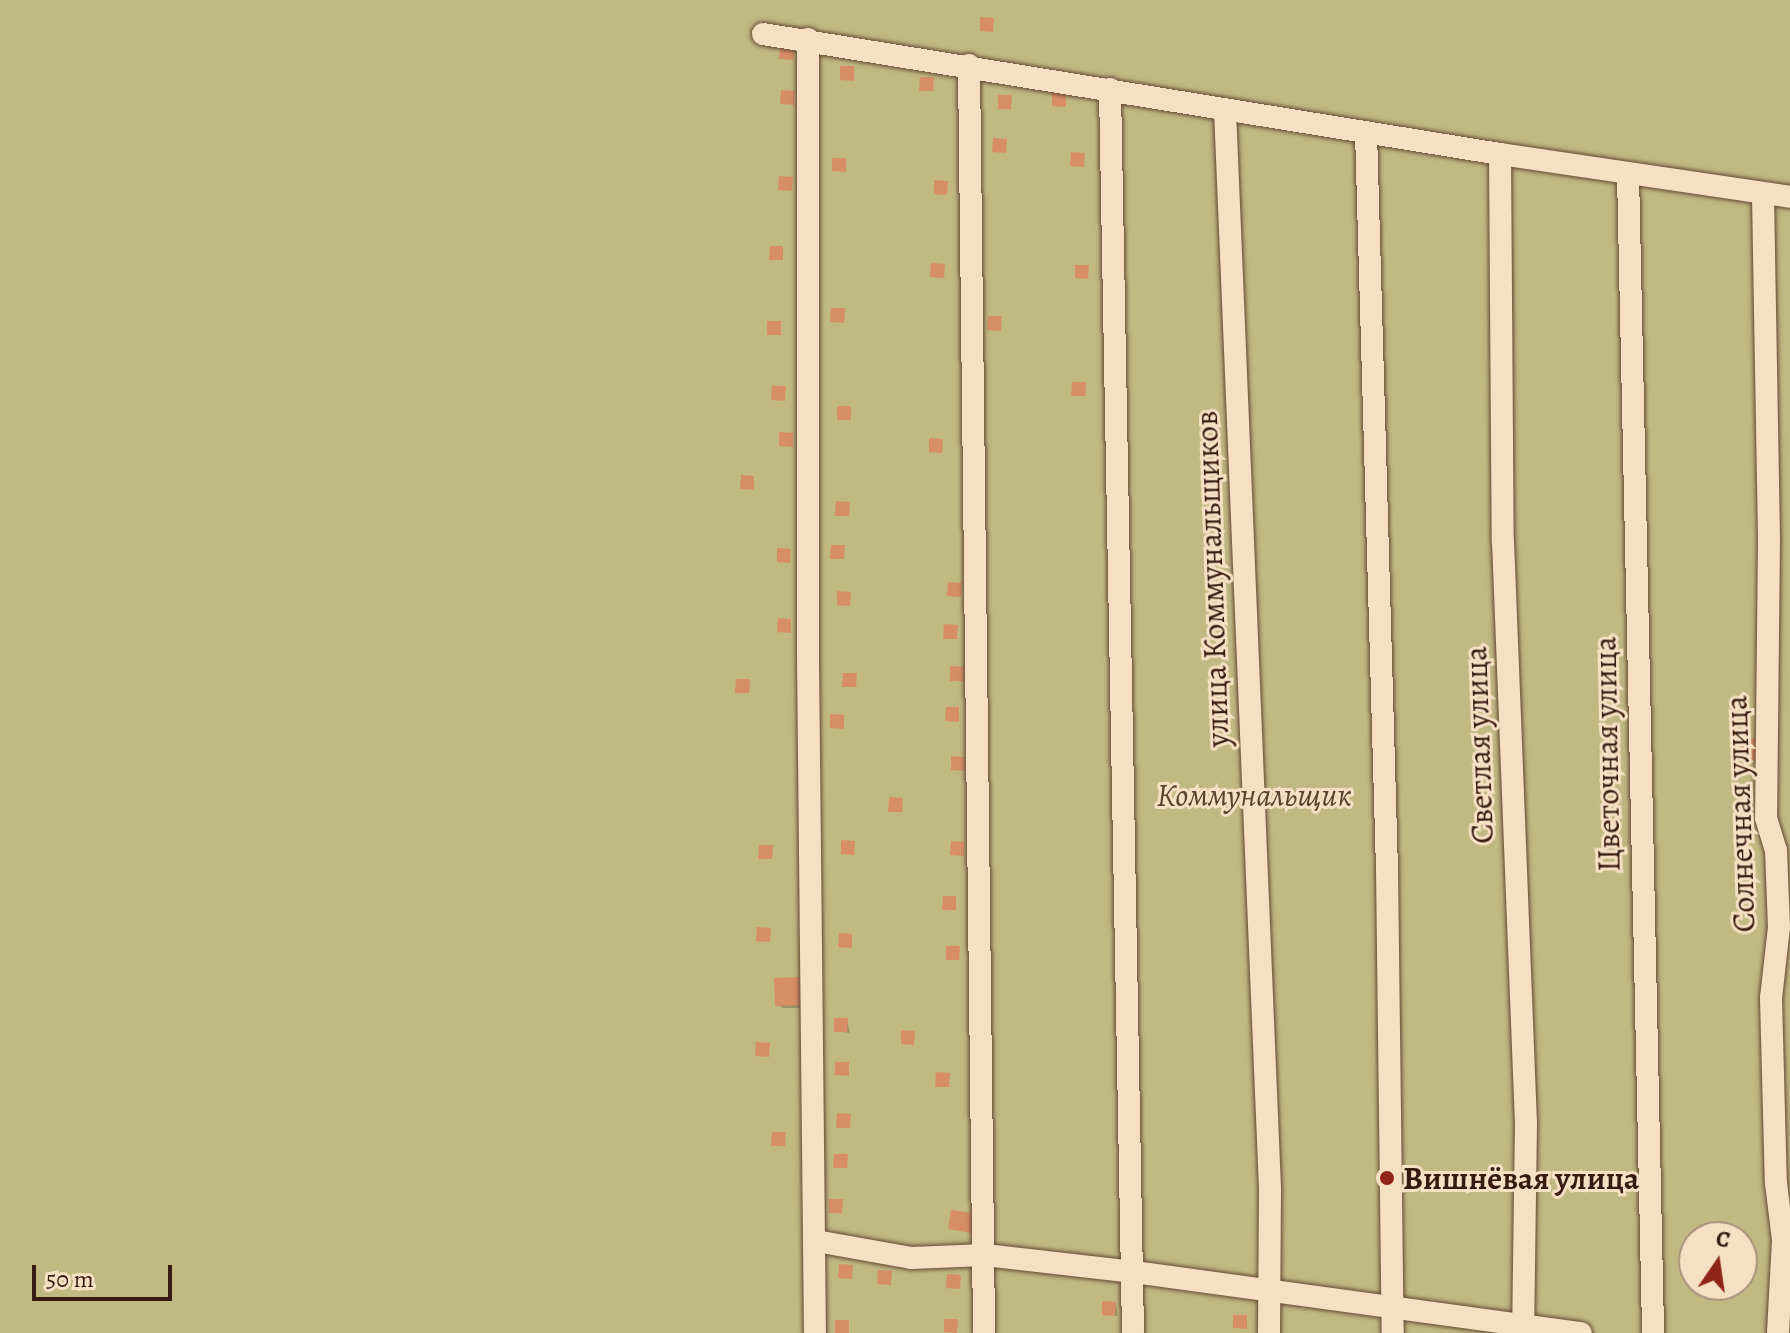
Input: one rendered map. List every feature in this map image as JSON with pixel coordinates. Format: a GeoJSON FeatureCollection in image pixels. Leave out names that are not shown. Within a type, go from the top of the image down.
{"type":"FeatureCollection","features":[{"type":"Feature","properties":{"kind":"street"},"geometry":{"type":"LineString","coordinates":[[763,34],[969,65],[1500,154],[1790,197]]}},
{"type":"Feature","properties":{"kind":"street"},"geometry":{"type":"LineString","coordinates":[[808,39],[808,658],[815,1333]]}},
{"type":"Feature","properties":{"kind":"street"},"geometry":{"type":"LineString","coordinates":[[969,65],[976,467],[978,1076],[985,1255],[984,1333]]}},
{"type":"Feature","properties":{"kind":"street"},"geometry":{"type":"LineString","coordinates":[[1110,89],[1133,1333]]}},
{"type":"Feature","properties":{"kind":"street","name":"улица Коммунальщиков"},"geometry":{"type":"LineString","coordinates":[[1225,110],[1271,1289],[1269,1333]]}},
{"type":"Feature","properties":{"kind":"street"},"geometry":{"type":"LineString","coordinates":[[1366,132],[1387,883],[1393,1333]]}},
{"type":"Feature","properties":{"kind":"street","name":"Светлая улица"},"geometry":{"type":"LineString","coordinates":[[1500,154],[1503,541],[1526,1123],[1522,1329]]}},
{"type":"Feature","properties":{"kind":"street","name":"Цветочная улица"},"geometry":{"type":"LineString","coordinates":[[1628,174],[1653,1333]]}},
{"type":"Feature","properties":{"kind":"street","name":"Солнечная улица"},"geometry":{"type":"LineString","coordinates":[[1763,195],[1769,539],[1766,818],[1777,865],[1779,927],[1771,998],[1776,1183],[1783,1240],[1778,1333]]}},
{"type":"Feature","properties":{"kind":"street"},"geometry":{"type":"LineString","coordinates":[[816,1241],[911,1258],[985,1255],[1134,1272],[1271,1289],[1522,1329],[1581,1333]]}},
{"type":"Feature","properties":{"kind":"green space","name":"Коммунальщик"},"geometry":{"type":"Polygon","coordinates":[[[0,0],[1790,0],[1790,1333],[0,1333],[0,0]]]}},
{"type":"Feature","properties":{"kind":"building"},"geometry":{"type":"Polygon","coordinates":[[[980,17],[994,18],[993,32],[980,31],[980,17]]]}},
{"type":"Feature","properties":{"kind":"building"},"geometry":{"type":"Polygon","coordinates":[[[780,45],[794,46],[793,60],[779,59],[780,45]]]}},
{"type":"Feature","properties":{"kind":"building"},"geometry":{"type":"Polygon","coordinates":[[[840,66],[854,66],[854,81],[840,80],[840,66]]]}},
{"type":"Feature","properties":{"kind":"building"},"geometry":{"type":"Polygon","coordinates":[[[920,77],[934,77],[933,91],[919,91],[920,77]]]}},
{"type":"Feature","properties":{"kind":"building"},"geometry":{"type":"Polygon","coordinates":[[[781,90],[795,91],[794,105],[780,104],[781,90]]]}},
{"type":"Feature","properties":{"kind":"building"},"geometry":{"type":"Polygon","coordinates":[[[1052,92],[1066,93],[1066,107],[1052,106],[1052,92]]]}},
{"type":"Feature","properties":{"kind":"building"},"geometry":{"type":"Polygon","coordinates":[[[998,95],[1012,95],[1011,109],[998,109],[998,95]]]}},
{"type":"Feature","properties":{"kind":"building"},"geometry":{"type":"Polygon","coordinates":[[[993,138],[1007,139],[1006,153],[992,152],[993,138]]]}},
{"type":"Feature","properties":{"kind":"building"},"geometry":{"type":"Polygon","coordinates":[[[1071,152],[1085,153],[1084,167],[1070,166],[1071,152]]]}},
{"type":"Feature","properties":{"kind":"building"},"geometry":{"type":"Polygon","coordinates":[[[832,158],[846,158],[846,172],[832,171],[832,158]]]}},
{"type":"Feature","properties":{"kind":"building"},"geometry":{"type":"Polygon","coordinates":[[[779,176],[793,177],[792,191],[778,190],[779,176]]]}},
{"type":"Feature","properties":{"kind":"building"},"geometry":{"type":"Polygon","coordinates":[[[934,180],[948,181],[947,195],[934,194],[934,180]]]}},
{"type":"Feature","properties":{"kind":"building"},"geometry":{"type":"Polygon","coordinates":[[[770,246],[783,246],[783,260],[769,260],[770,246]]]}},
{"type":"Feature","properties":{"kind":"building"},"geometry":{"type":"Polygon","coordinates":[[[931,263],[945,264],[944,278],[930,277],[931,263]]]}},
{"type":"Feature","properties":{"kind":"building"},"geometry":{"type":"Polygon","coordinates":[[[1075,265],[1089,265],[1088,279],[1075,278],[1075,265]]]}},
{"type":"Feature","properties":{"kind":"building"},"geometry":{"type":"Polygon","coordinates":[[[831,308],[845,308],[844,323],[830,322],[831,308]]]}},
{"type":"Feature","properties":{"kind":"building"},"geometry":{"type":"Polygon","coordinates":[[[988,316],[1002,316],[1001,331],[987,330],[988,316]]]}},
{"type":"Feature","properties":{"kind":"building"},"geometry":{"type":"Polygon","coordinates":[[[767,321],[781,321],[781,335],[767,335],[767,321]]]}},
{"type":"Feature","properties":{"kind":"building"},"geometry":{"type":"Polygon","coordinates":[[[1072,382],[1086,382],[1085,396],[1071,396],[1072,382]]]}},
{"type":"Feature","properties":{"kind":"building"},"geometry":{"type":"Polygon","coordinates":[[[772,386],[786,386],[785,401],[771,400],[772,386]]]}},
{"type":"Feature","properties":{"kind":"building"},"geometry":{"type":"Polygon","coordinates":[[[837,406],[851,406],[851,420],[837,420],[837,406]]]}},
{"type":"Feature","properties":{"kind":"building"},"geometry":{"type":"Polygon","coordinates":[[[779,432],[793,433],[793,447],[779,446],[779,432]]]}},
{"type":"Feature","properties":{"kind":"building"},"geometry":{"type":"Polygon","coordinates":[[[929,438],[943,439],[942,453],[929,452],[929,438]]]}},
{"type":"Feature","properties":{"kind":"building"},"geometry":{"type":"Polygon","coordinates":[[[741,475],[754,476],[754,490],[740,489],[741,475]]]}},
{"type":"Feature","properties":{"kind":"building"},"geometry":{"type":"Polygon","coordinates":[[[836,501],[850,502],[849,516],[835,516],[836,501]]]}},
{"type":"Feature","properties":{"kind":"building"},"geometry":{"type":"Polygon","coordinates":[[[831,545],[845,545],[844,559],[830,559],[831,545]]]}},
{"type":"Feature","properties":{"kind":"building"},"geometry":{"type":"Polygon","coordinates":[[[777,548],[791,549],[790,563],[777,562],[777,548]]]}},
{"type":"Feature","properties":{"kind":"building"},"geometry":{"type":"Polygon","coordinates":[[[948,582],[962,583],[961,597],[947,596],[948,582]]]}},
{"type":"Feature","properties":{"kind":"building"},"geometry":{"type":"Polygon","coordinates":[[[837,591],[851,592],[850,606],[837,605],[837,591]]]}},
{"type":"Feature","properties":{"kind":"building"},"geometry":{"type":"Polygon","coordinates":[[[778,618],[791,619],[791,633],[777,632],[778,618]]]}},
{"type":"Feature","properties":{"kind":"building"},"geometry":{"type":"Polygon","coordinates":[[[944,624],[958,625],[957,639],[943,639],[944,624]]]}},
{"type":"Feature","properties":{"kind":"building"},"geometry":{"type":"Polygon","coordinates":[[[950,666],[964,667],[963,681],[950,681],[950,666]]]}},
{"type":"Feature","properties":{"kind":"building"},"geometry":{"type":"Polygon","coordinates":[[[843,673],[857,673],[856,687],[842,687],[843,673]]]}},
{"type":"Feature","properties":{"kind":"building"},"geometry":{"type":"Polygon","coordinates":[[[736,679],[750,679],[749,693],[735,693],[736,679]]]}},
{"type":"Feature","properties":{"kind":"building"},"geometry":{"type":"Polygon","coordinates":[[[946,707],[959,707],[959,722],[945,721],[946,707]]]}},
{"type":"Feature","properties":{"kind":"building"},"geometry":{"type":"Polygon","coordinates":[[[830,714],[844,715],[844,729],[830,728],[830,714]]]}},
{"type":"Feature","properties":{"kind":"building"},"geometry":{"type":"Polygon","coordinates":[[[1763,738],[1763,760],[1742,761],[1741,739],[1763,738]]]}},
{"type":"Feature","properties":{"kind":"building"},"geometry":{"type":"Polygon","coordinates":[[[951,756],[965,757],[964,771],[951,770],[951,756]]]}},
{"type":"Feature","properties":{"kind":"building"},"geometry":{"type":"Polygon","coordinates":[[[889,797],[903,798],[902,812],[888,812],[889,797]]]}},
{"type":"Feature","properties":{"kind":"building"},"geometry":{"type":"Polygon","coordinates":[[[841,840],[855,841],[854,855],[841,854],[841,840]]]}},
{"type":"Feature","properties":{"kind":"building"},"geometry":{"type":"Polygon","coordinates":[[[951,841],[964,842],[964,856],[950,855],[951,841]]]}},
{"type":"Feature","properties":{"kind":"building"},"geometry":{"type":"Polygon","coordinates":[[[759,845],[773,845],[772,859],[758,859],[759,845]]]}},
{"type":"Feature","properties":{"kind":"building"},"geometry":{"type":"Polygon","coordinates":[[[943,896],[956,896],[956,910],[942,910],[943,896]]]}},
{"type":"Feature","properties":{"kind":"building"},"geometry":{"type":"Polygon","coordinates":[[[757,927],[771,928],[770,942],[756,941],[757,927]]]}},
{"type":"Feature","properties":{"kind":"building"},"geometry":{"type":"Polygon","coordinates":[[[839,933],[852,934],[852,948],[838,947],[839,933]]]}},
{"type":"Feature","properties":{"kind":"building"},"geometry":{"type":"Polygon","coordinates":[[[946,946],[960,946],[959,960],[946,960],[946,946]]]}},
{"type":"Feature","properties":{"kind":"building"},"geometry":{"type":"Polygon","coordinates":[[[803,977],[803,1005],[775,1006],[774,978],[803,977]]]}},
{"type":"Feature","properties":{"kind":"building"},"geometry":{"type":"Polygon","coordinates":[[[834,1018],[848,1018],[847,1032],[834,1032],[834,1018]]]}},
{"type":"Feature","properties":{"kind":"building"},"geometry":{"type":"Polygon","coordinates":[[[901,1030],[915,1031],[914,1045],[901,1044],[901,1030]]]}},
{"type":"Feature","properties":{"kind":"building"},"geometry":{"type":"Polygon","coordinates":[[[756,1042],[770,1043],[769,1057],[755,1056],[756,1042]]]}},
{"type":"Feature","properties":{"kind":"building"},"geometry":{"type":"Polygon","coordinates":[[[835,1062],[849,1062],[849,1076],[835,1075],[835,1062]]]}},
{"type":"Feature","properties":{"kind":"building"},"geometry":{"type":"Polygon","coordinates":[[[936,1072],[950,1073],[949,1087],[935,1087],[936,1072]]]}},
{"type":"Feature","properties":{"kind":"building"},"geometry":{"type":"Polygon","coordinates":[[[837,1113],[851,1114],[850,1128],[836,1128],[837,1113]]]}},
{"type":"Feature","properties":{"kind":"building"},"geometry":{"type":"Polygon","coordinates":[[[772,1132],[786,1132],[785,1146],[771,1146],[772,1132]]]}},
{"type":"Feature","properties":{"kind":"building"},"geometry":{"type":"Polygon","coordinates":[[[834,1154],[848,1154],[847,1168],[833,1168],[834,1154]]]}},
{"type":"Feature","properties":{"kind":"building"},"geometry":{"type":"Polygon","coordinates":[[[829,1199],[843,1199],[842,1213],[829,1213],[829,1199]]]}},
{"type":"Feature","properties":{"kind":"building"},"geometry":{"type":"Polygon","coordinates":[[[951,1210],[980,1214],[977,1234],[948,1229],[951,1210]]]}},
{"type":"Feature","properties":{"kind":"building"},"geometry":{"type":"Polygon","coordinates":[[[839,1264],[853,1265],[852,1279],[838,1278],[839,1264]]]}},
{"type":"Feature","properties":{"kind":"building"},"geometry":{"type":"Polygon","coordinates":[[[878,1270],[892,1271],[891,1285],[877,1284],[878,1270]]]}},
{"type":"Feature","properties":{"kind":"building"},"geometry":{"type":"Polygon","coordinates":[[[947,1274],[961,1275],[960,1289],[946,1288],[947,1274]]]}},
{"type":"Feature","properties":{"kind":"building"},"geometry":{"type":"Polygon","coordinates":[[[1102,1301],[1116,1302],[1115,1316],[1102,1315],[1102,1301]]]}},
{"type":"Feature","properties":{"kind":"building"},"geometry":{"type":"Polygon","coordinates":[[[1233,1315],[1247,1315],[1247,1329],[1233,1328],[1233,1315]]]}},
{"type":"Feature","properties":{"kind":"building"},"geometry":{"type":"Polygon","coordinates":[[[944,1319],[958,1319],[957,1333],[944,1332],[944,1319]]]}},
{"type":"Feature","properties":{"kind":"building"},"geometry":{"type":"Polygon","coordinates":[[[835,1320],[849,1320],[849,1333],[835,1333],[835,1320]]]}},
{"type":"Feature","properties":{"kind":"place","name":"Вишнёвая улица"},"geometry":{"type":"Point","coordinates":[1387,1178]}}]}
